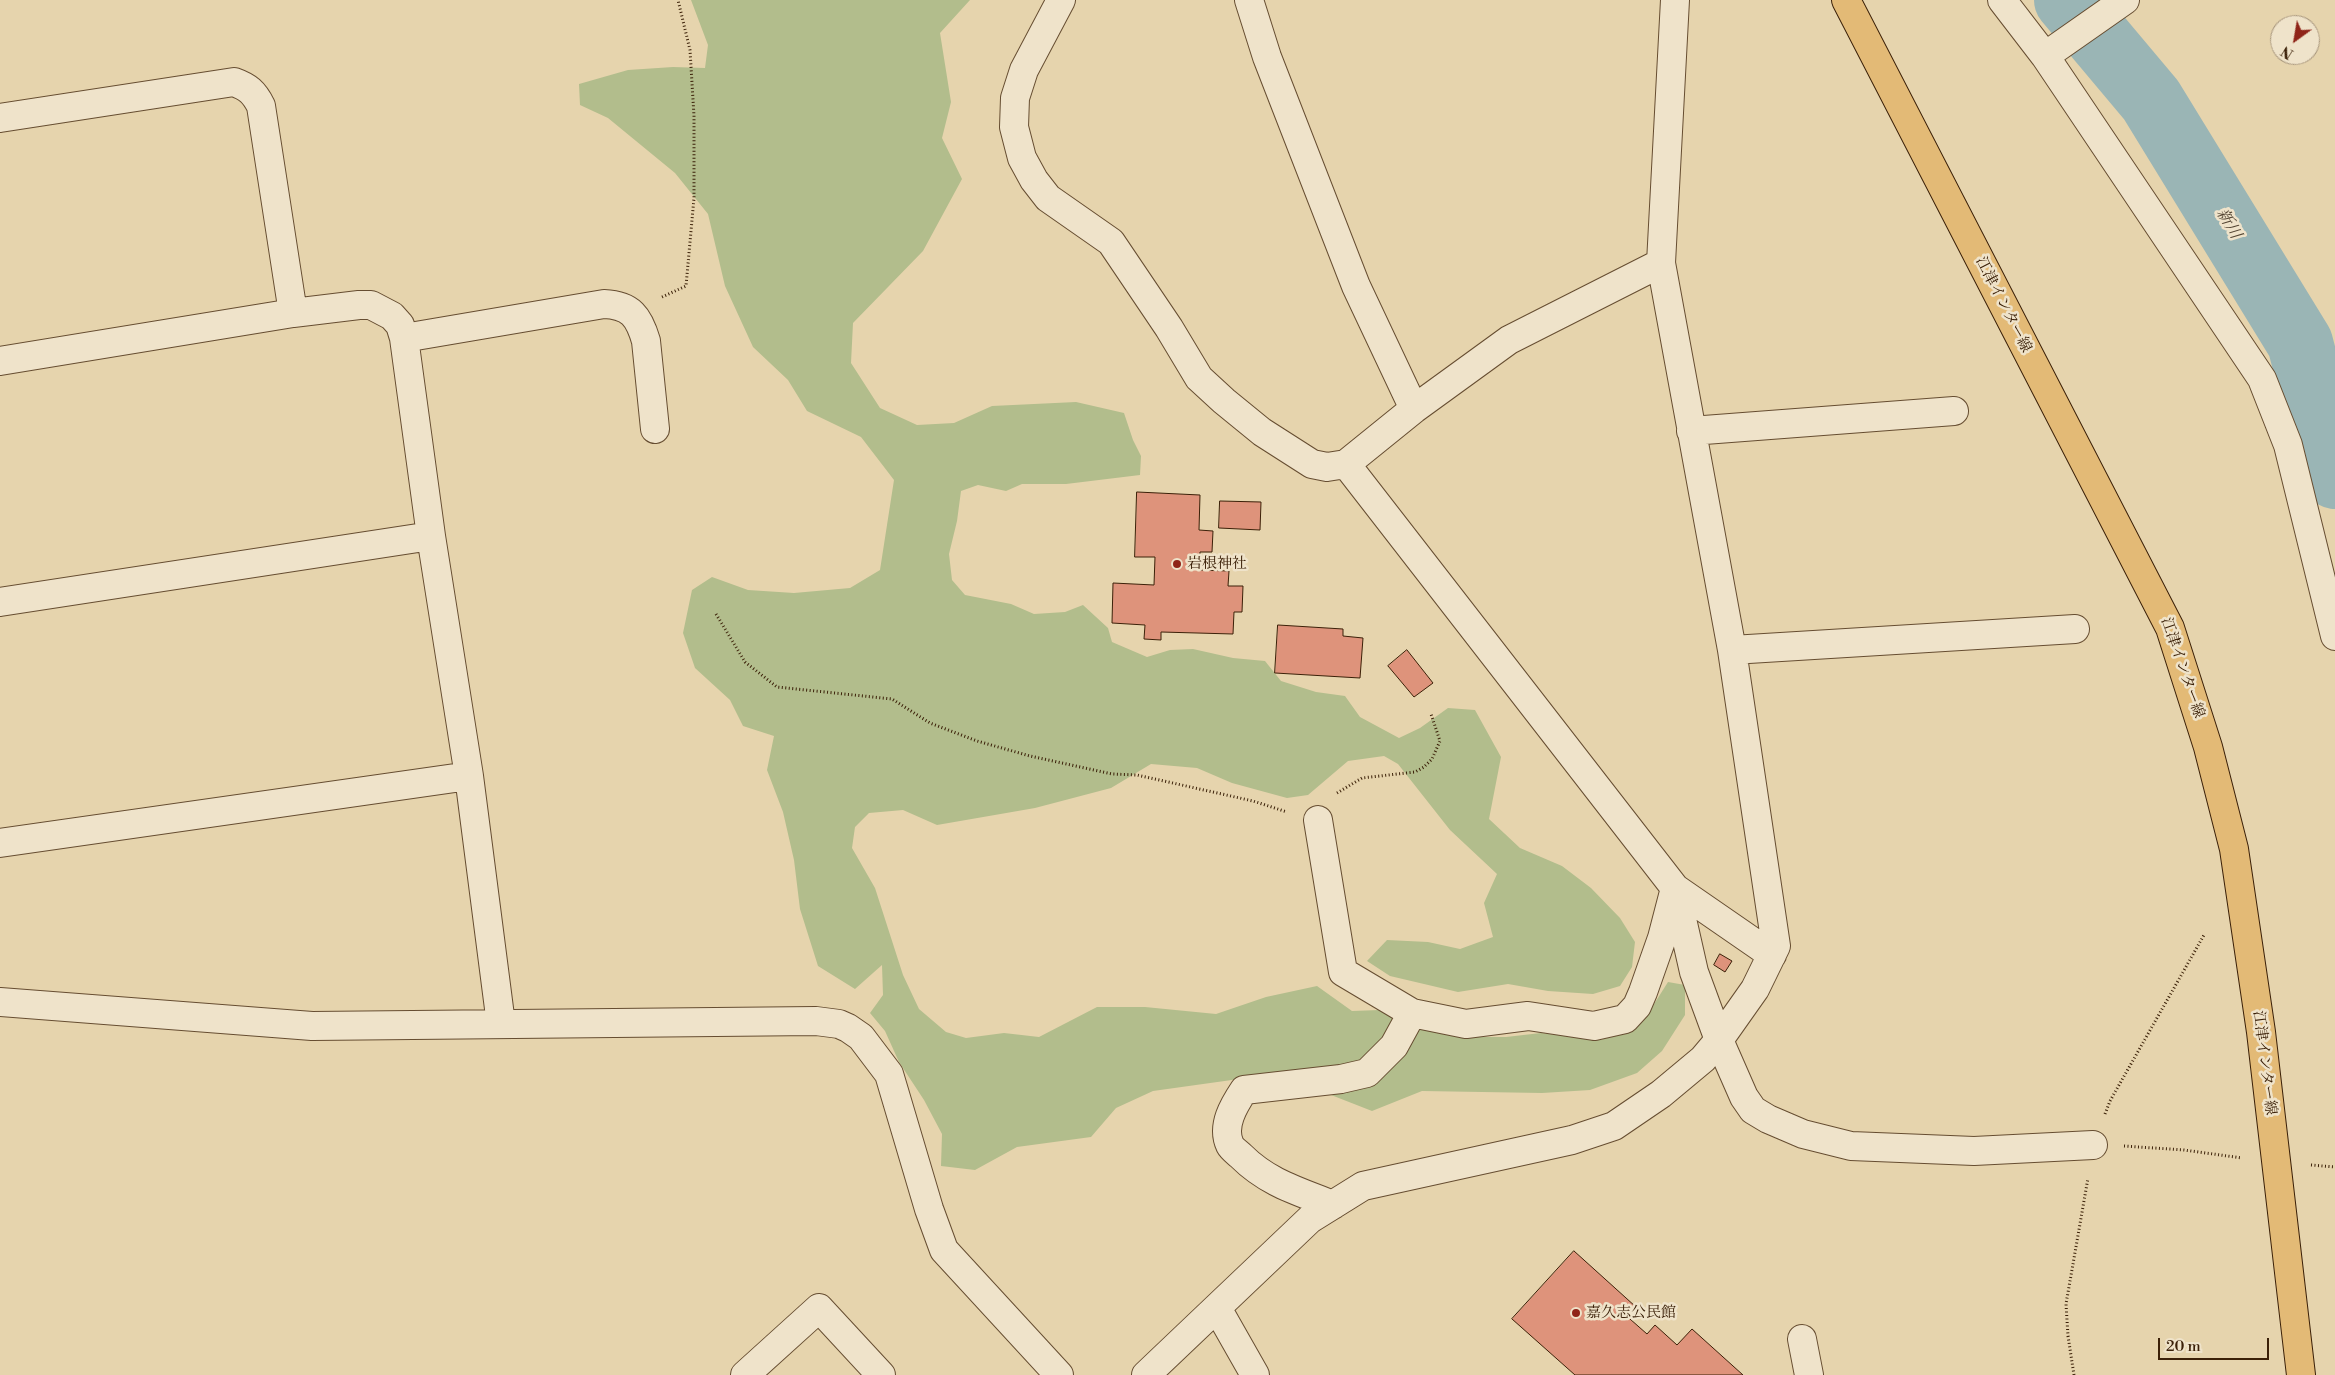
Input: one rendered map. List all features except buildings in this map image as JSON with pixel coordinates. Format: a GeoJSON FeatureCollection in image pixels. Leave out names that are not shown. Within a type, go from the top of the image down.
{"type":"FeatureCollection","features":[{"type":"Feature","properties":{"kind":"main road","name":"江津インター線"},"geometry":{"type":"LineString","coordinates":[[1846,0],[2170,628],[2208,747],[2234,849],[2261,1032],[2301,1375]]}},
{"type":"Feature","properties":{"kind":"street"},"geometry":{"type":"LineString","coordinates":[[1060,0],[1024,70],[1015,98],[1014,128],[1022,158],[1034,180],[1048,198],[1111,242],[1169,328],[1199,378],[1262,432],[1312,464],[1327,467],[1346,464],[1414,409],[1509,340],[1661,263]]}},
{"type":"Feature","properties":{"kind":"street"},"geometry":{"type":"LineString","coordinates":[[1249,0],[1267,57],[1356,286],[1414,409]]}},
{"type":"Feature","properties":{"kind":"street"},"geometry":{"type":"LineString","coordinates":[[1146,1375],[1310,1219],[1363,1186],[1572,1140],[1614,1126],[1661,1094],[1703,1059],[1719,1040],[1755,989],[1776,946],[1732,650],[1661,263],[1675,0]]}},
{"type":"Feature","properties":{"kind":"street"},"geometry":{"type":"LineString","coordinates":[[2002,0],[2050,52],[2262,379],[2288,446],[2335,636]]}},
{"type":"Feature","properties":{"kind":"street"},"geometry":{"type":"LineString","coordinates":[[2050,52],[2120,3]]}},
{"type":"Feature","properties":{"kind":"street"},"geometry":{"type":"LineString","coordinates":[[0,118],[234,82],[248,87],[255,94],[261,106],[293,313]]}},
{"type":"Feature","properties":{"kind":"street"},"geometry":{"type":"LineString","coordinates":[[404,338],[604,304],[618,304],[639,320],[646,341],[655,429]]}},
{"type":"Feature","properties":{"kind":"street"},"geometry":{"type":"LineString","coordinates":[[0,362],[293,313],[371,305],[392,316],[400,325],[404,338],[431,536],[469,776],[501,1024]]}},
{"type":"Feature","properties":{"kind":"street"},"geometry":{"type":"LineString","coordinates":[[1691,432],[1954,411]]}},
{"type":"Feature","properties":{"kind":"street"},"geometry":{"type":"LineString","coordinates":[[1346,464],[1675,888],[1772,955]]}},
{"type":"Feature","properties":{"kind":"street"},"geometry":{"type":"LineString","coordinates":[[0,602],[431,536]]}},
{"type":"Feature","properties":{"kind":"street"},"geometry":{"type":"LineString","coordinates":[[1732,650],[2075,629]]}},
{"type":"Feature","properties":{"kind":"street"},"geometry":{"type":"LineString","coordinates":[[0,843],[469,776]]}},
{"type":"Feature","properties":{"kind":"street"},"geometry":{"type":"LineString","coordinates":[[1318,820],[1343,972],[1412,1013],[1466,1024],[1528,1016],[1594,1026],[1625,1019],[1637,1006],[1662,938],[1675,888]]}},
{"type":"Feature","properties":{"kind":"street"},"geometry":{"type":"LineString","coordinates":[[1675,888],[1694,972],[1719,1040],[1744,1097],[1753,1110],[1768,1119],[1813,1136],[1850,1146],[1965,1151],[2094,1145]]}},
{"type":"Feature","properties":{"kind":"street"},"geometry":{"type":"LineString","coordinates":[[0,1002],[312,1026],[816,1022],[839,1024],[861,1037],[889,1074],[929,1209],[944,1250],[1059,1375]]}},
{"type":"Feature","properties":{"kind":"street"},"geometry":{"type":"LineString","coordinates":[[1332,1205],[1271,1181],[1230,1145],[1228,1123],[1232,1110],[1244,1090],[1341,1079],[1367,1073],[1394,1046],[1412,1013]]}},
{"type":"Feature","properties":{"kind":"street"},"geometry":{"type":"LineString","coordinates":[[746,1375],[819,1308],[881,1375]]}},
{"type":"Feature","properties":{"kind":"street"},"geometry":{"type":"LineString","coordinates":[[1217,1308],[1255,1375]]}},
{"type":"Feature","properties":{"kind":"street"},"geometry":{"type":"LineString","coordinates":[[1802,1339],[1809,1375]]}},
{"type":"Feature","properties":{"kind":"path"},"geometry":{"type":"LineString","coordinates":[[627,310],[676,292],[686,286],[689,273],[694,198],[694,116],[690,50],[678,0]]}},
{"type":"Feature","properties":{"kind":"path"},"geometry":{"type":"LineString","coordinates":[[716,614],[745,662],[777,687],[892,699],[930,723],[1030,756],[1112,774],[1136,775],[1253,801],[1318,820],[1320,808],[1336,793],[1362,778],[1415,772],[1424,767],[1432,759],[1440,740],[1431,714]]}},
{"type":"Feature","properties":{"kind":"path"},"geometry":{"type":"LineString","coordinates":[[2094,1145],[2184,1150],[2277,1163],[2335,1167]]}},
{"type":"Feature","properties":{"kind":"green space"},"geometry":{"type":"Polygon","coordinates":[[[691,0],[970,0],[940,33],[951,102],[942,138],[962,179],[923,251],[853,323],[851,363],[880,408],[917,425],[954,423],[992,406],[1076,402],[1124,413],[1133,440],[1141,456],[1140,475],[1066,484],[1022,484],[1006,491],[978,485],[961,491],[957,521],[949,554],[952,580],[965,595],[1011,604],[1034,614],[1065,612],[1083,605],[1108,628],[1112,642],[1147,657],[1170,650],[1193,649],[1233,658],[1265,661],[1281,681],[1316,692],[1345,696],[1360,717],[1399,738],[1420,728],[1448,708],[1475,710],[1501,757],[1489,819],[1520,848],[1562,866],[1591,888],[1620,918],[1635,942],[1632,967],[1620,986],[1593,994],[1548,991],[1508,984],[1458,992],[1390,976],[1367,961],[1387,940],[1428,942],[1460,949],[1493,937],[1484,903],[1497,874],[1450,830],[1398,764],[1384,756],[1348,761],[1308,795],[1287,798],[1232,783],[1197,768],[1151,764],[1111,788],[1035,808],[937,825],[903,810],[869,813],[855,827],[852,848],[875,888],[903,975],[919,1009],[946,1032],[966,1038],[1004,1033],[1039,1037],[1097,1007],[1145,1007],[1216,1014],[1266,997],[1317,986],[1352,1011],[1380,1010],[1464,1037],[1506,1037],[1541,1033],[1599,1040],[1628,1033],[1649,1012],[1668,982],[1685,985],[1685,1015],[1662,1051],[1637,1073],[1590,1090],[1542,1093],[1422,1091],[1372,1111],[1326,1093],[1246,1078],[1153,1091],[1116,1108],[1091,1137],[1017,1147],[975,1170],[941,1166],[942,1134],[924,1100],[899,1062],[885,1031],[870,1013],[883,995],[882,965],[855,989],[818,966],[800,909],[794,860],[783,812],[767,770],[774,736],[743,726],[730,700],[695,668],[683,633],[692,590],[712,577],[748,590],[794,593],[850,588],[880,570],[894,480],[861,437],[807,411],[788,380],[753,347],[725,286],[708,214],[675,173],[608,118],[580,105],[579,84],[628,70],[673,67],[705,68],[708,45],[691,0]]]}},
{"type":"Feature","properties":{"kind":"waterway","name":"新川"},"geometry":{"type":"LineString","coordinates":[[2067,0],[2151,100],[2300,343],[2335,476]]}},
{"type":"Feature","properties":{"kind":"place","name":"岩根神社"},"geometry":{"type":"Point","coordinates":[1177,564]}},
{"type":"Feature","properties":{"kind":"place","name":"嘉久志公民館"},"geometry":{"type":"Point","coordinates":[1576,1313]}}]}
